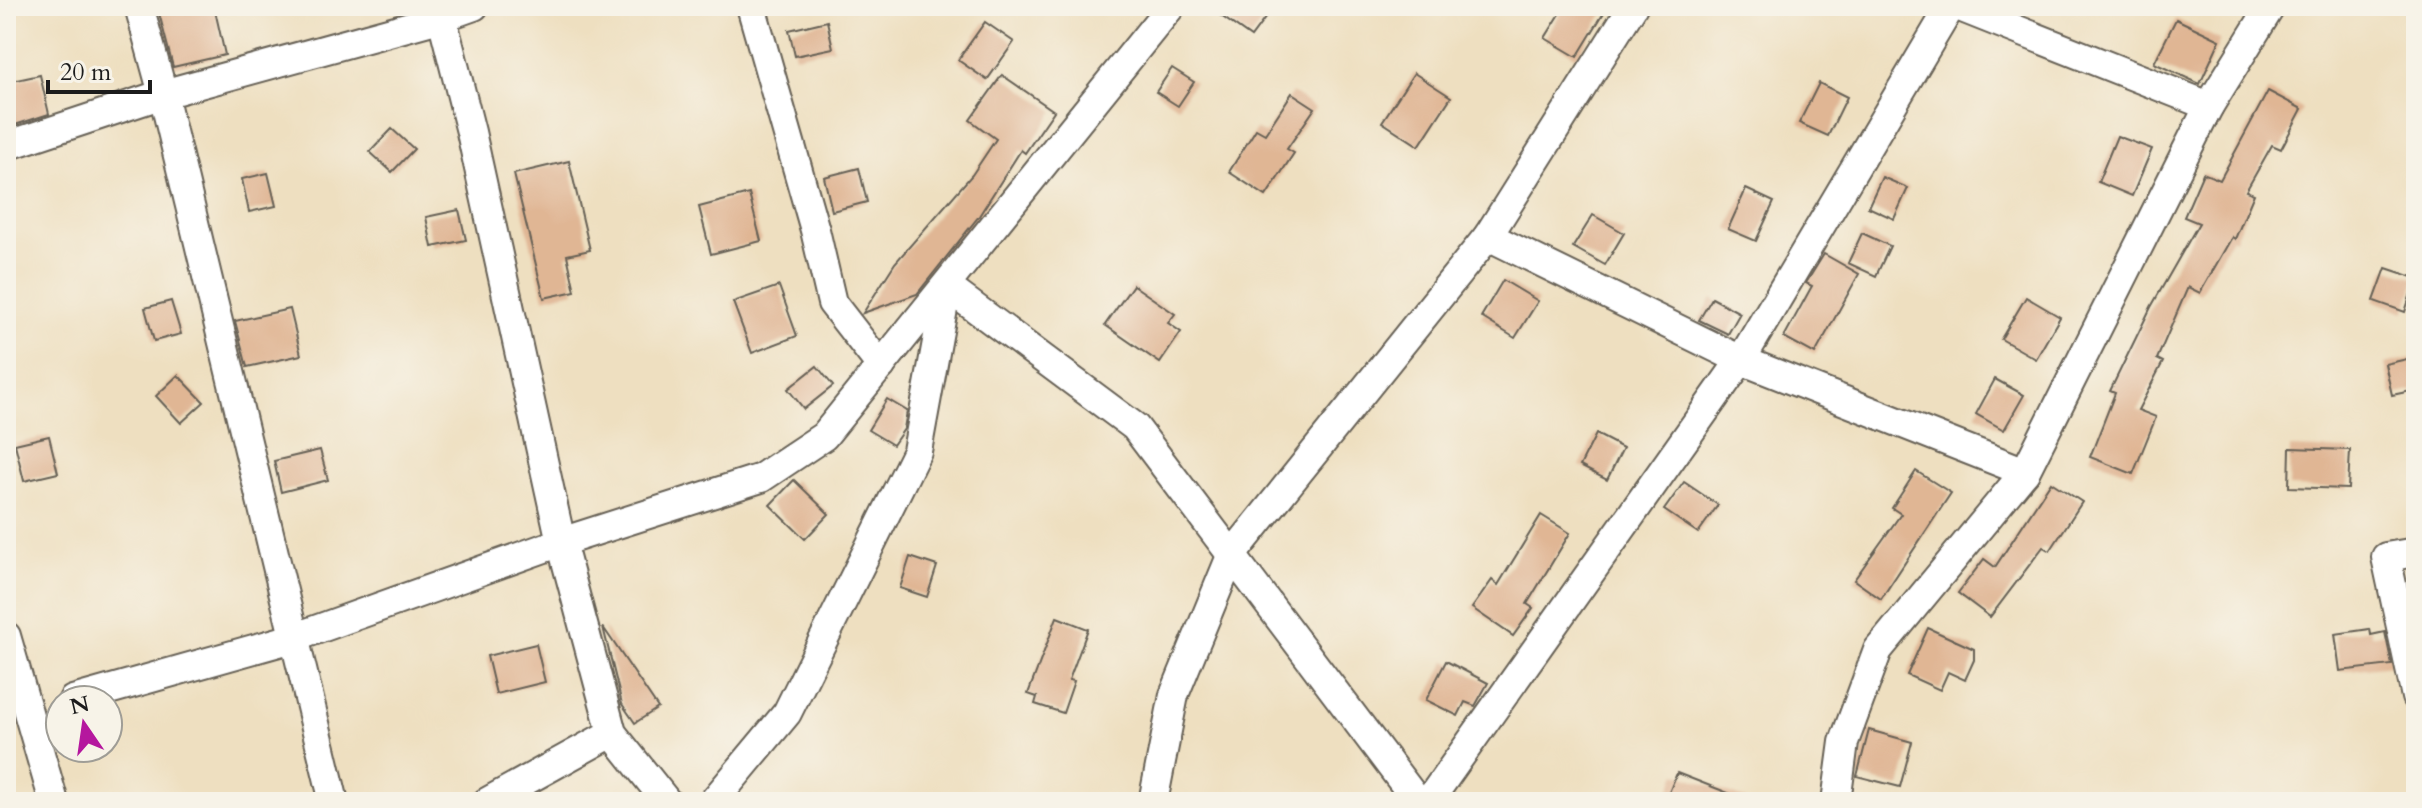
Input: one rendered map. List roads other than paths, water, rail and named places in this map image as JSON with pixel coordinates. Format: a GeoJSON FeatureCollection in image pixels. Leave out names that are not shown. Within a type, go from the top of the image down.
{"type":"FeatureCollection","features":[{"type":"Feature","properties":{"kind":"street"},"geometry":{"type":"LineString","coordinates":[[139,6],[334,802]]}},
{"type":"Feature","properties":{"kind":"street"},"geometry":{"type":"LineString","coordinates":[[6,146],[163,94],[441,12],[474,6]]}},
{"type":"Feature","properties":{"kind":"street"},"geometry":{"type":"LineString","coordinates":[[751,6],[815,230],[832,303],[881,366]]}},
{"type":"Feature","properties":{"kind":"street"},"geometry":{"type":"LineString","coordinates":[[124,686],[293,638],[561,542],[761,478],[824,436],[1171,6]]}},
{"type":"Feature","properties":{"kind":"street"},"geometry":{"type":"LineString","coordinates":[[1153,802],[1174,695],[1231,556],[1488,236],[1633,6]]}},
{"type":"Feature","properties":{"kind":"street"},"geometry":{"type":"LineString","coordinates":[[1428,802],[1741,360],[1951,6]]}},
{"type":"Feature","properties":{"kind":"street"},"geometry":{"type":"LineString","coordinates":[[1957,6],[2209,106]]}},
{"type":"Feature","properties":{"kind":"street"},"geometry":{"type":"LineString","coordinates":[[1836,802],[1844,742],[1878,650],[2025,472],[2209,106],[2271,6]]}},
{"type":"Feature","properties":{"kind":"street"},"geometry":{"type":"LineString","coordinates":[[441,12],[471,132],[561,542],[612,733],[667,802]]}},
{"type":"Feature","properties":{"kind":"street"},"geometry":{"type":"LineString","coordinates":[[1488,236],[1741,360],[2025,472]]}},
{"type":"Feature","properties":{"kind":"street"},"geometry":{"type":"LineString","coordinates":[[947,287],[1135,427],[1418,802]]}},
{"type":"Feature","properties":{"kind":"street"},"geometry":{"type":"LineString","coordinates":[[713,802],[787,713],[917,451],[947,287]]}},
{"type":"Feature","properties":{"kind":"street"},"geometry":{"type":"LineString","coordinates":[[2416,552],[2386,557],[2416,697]]}},
{"type":"Feature","properties":{"kind":"street"},"geometry":{"type":"LineString","coordinates":[[6,636],[54,802]]}},
{"type":"Feature","properties":{"kind":"street"},"geometry":{"type":"LineString","coordinates":[[30,712],[44,708]]}},
{"type":"Feature","properties":{"kind":"street"},"geometry":{"type":"LineString","coordinates":[[487,802],[612,733]]}}]}
